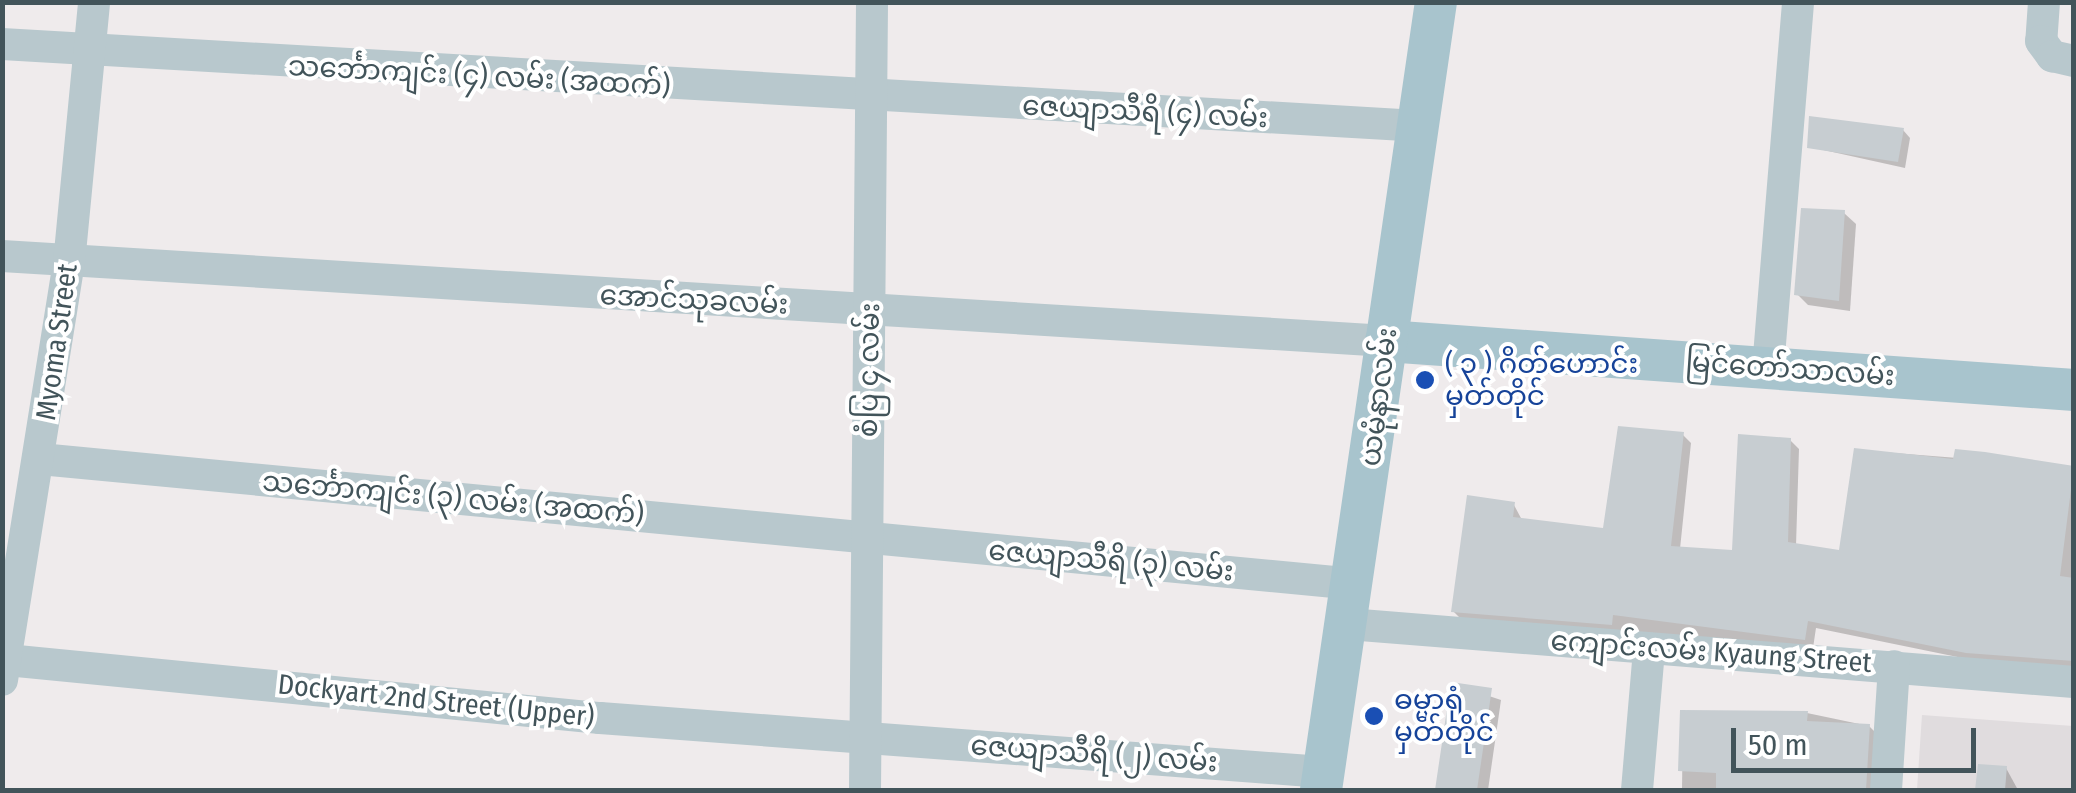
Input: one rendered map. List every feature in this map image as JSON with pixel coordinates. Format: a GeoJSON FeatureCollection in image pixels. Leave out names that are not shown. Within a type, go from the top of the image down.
{"type":"FeatureCollection","features":[{"type":"Feature","properties":{"kind":"main road","name":"ယမုံနာလမ်း"},"geometry":{"type":"LineString","coordinates":[[1322,781],[1352,604],[1436,2]]}},
{"type":"Feature","properties":{"kind":"main road","name":"မြင်တော်သာလမ်း"},"geometry":{"type":"LineString","coordinates":[[1386,341],[2074,390]]}},
{"type":"Feature","properties":{"kind":"street","name":"Myoma Street"},"geometry":{"type":"LineString","coordinates":[[5,670],[69,263],[94,2]]}},
{"type":"Feature","properties":{"kind":"street","name":"စံပြ ၄ လမ်း"},"geometry":{"type":"LineString","coordinates":[[865,790],[872,2]]}},
{"type":"Feature","properties":{"kind":"street"},"geometry":{"type":"LineString","coordinates":[[1768,368],[1798,2]]}},
{"type":"Feature","properties":{"kind":"street"},"geometry":{"type":"LineString","coordinates":[[2044,2],[2042,41],[2052,56],[2074,60]]}},
{"type":"Feature","properties":{"kind":"street","name":"သင်္ဘောကျင်း (၄) လမ်း (အထက်)"},"geometry":{"type":"LineString","coordinates":[[2,44],[87,55],[871,97]]}},
{"type":"Feature","properties":{"kind":"street","name":"ဇေယျာသီရိ (၄) လမ်း"},"geometry":{"type":"LineString","coordinates":[[871,97],[1418,126]]}},
{"type":"Feature","properties":{"kind":"street","name":"အောင်သုခလမ်း"},"geometry":{"type":"LineString","coordinates":[[2,256],[1386,341]]}},
{"type":"Feature","properties":{"kind":"street","name":"သင်္ဘောကျင်း (၃) လမ်း (အထက်)"},"geometry":{"type":"LineString","coordinates":[[40,459],[867,538]]}},
{"type":"Feature","properties":{"kind":"street","name":"ဇေယျာသီရိ (၃) လမ်း"},"geometry":{"type":"LineString","coordinates":[[867,538],[1352,604]]}},
{"type":"Feature","properties":{"kind":"street","name":"ကျောင်းလမ်း Kyaung Street"},"geometry":{"type":"LineString","coordinates":[[1352,604],[1649,649],[2074,682]]}},
{"type":"Feature","properties":{"kind":"street"},"geometry":{"type":"LineString","coordinates":[[1637,790],[1649,649]]}},
{"type":"Feature","properties":{"kind":"street"},"geometry":{"type":"LineString","coordinates":[[1886,790],[1894,666]]}},
{"type":"Feature","properties":{"kind":"street","name":"Dockyart 2nd Street (Upper)"},"geometry":{"type":"LineString","coordinates":[[5,670],[865,737]]}},
{"type":"Feature","properties":{"kind":"street","name":"ဇေယျာသီရိ (၂) လမ်း"},"geometry":{"type":"LineString","coordinates":[[865,737],[1322,781]]}},
{"type":"Feature","properties":{"kind":"shaded area"},"geometry":{"type":"Polygon","coordinates":[[[1922,715],[2073,726],[2073,790],[1917,790],[1922,715]]]}},
{"type":"Feature","properties":{"kind":"building"},"geometry":{"type":"Polygon","coordinates":[[[1809,116],[1904,128],[1898,162],[1807,148],[1809,116]]]}},
{"type":"Feature","properties":{"kind":"building"},"geometry":{"type":"Polygon","coordinates":[[[1801,208],[1845,210],[1839,301],[1794,295],[1801,208]]]}},
{"type":"Feature","properties":{"kind":"building"},"geometry":{"type":"Polygon","coordinates":[[[1618,426],[1684,432],[1671,546],[1732,550],[1738,434],[1791,438],[1788,542],[1839,550],[1854,448],[1953,459],[1955,449],[2074,466],[2060,576],[2074,578],[2074,661],[1966,653],[1808,621],[1805,640],[1613,615],[1612,625],[1451,612],[1467,495],[1515,502],[1513,517],[1603,528],[1618,426]]]}},
{"type":"Feature","properties":{"kind":"building"},"geometry":{"type":"Polygon","coordinates":[[[1451,682],[1492,688],[1477,790],[1435,790],[1451,682]]]}},
{"type":"Feature","properties":{"kind":"building"},"geometry":{"type":"Polygon","coordinates":[[[1680,710],[1808,711],[1807,721],[1870,724],[1866,790],[1716,790],[1716,773],[1678,771],[1680,710]]]}},
{"type":"Feature","properties":{"kind":"building"},"geometry":{"type":"Polygon","coordinates":[[[1978,764],[2007,766],[2005,790],[1975,790],[1978,764]]]}},
{"type":"Feature","properties":{"kind":"place","name":"( ၃ ) ဂိတ်ဟောင်း မှတ်တိုင်"},"geometry":{"type":"Point","coordinates":[1425,380]}},
{"type":"Feature","properties":{"kind":"place","name":"ဓမ္မာရုံ မှတ်တိုင်"},"geometry":{"type":"Point","coordinates":[1374,716]}}]}
